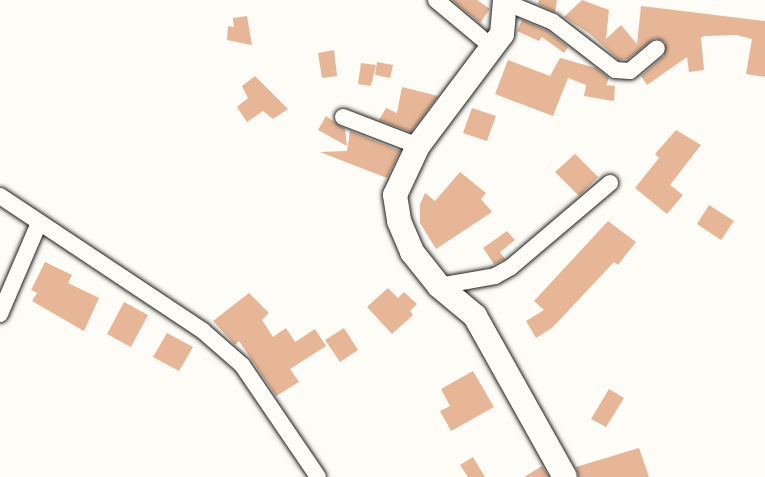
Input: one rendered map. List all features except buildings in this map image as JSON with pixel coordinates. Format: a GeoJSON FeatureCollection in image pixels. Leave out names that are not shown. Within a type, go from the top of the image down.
{"type":"FeatureCollection","features":[{"type":"Feature","properties":{"kind":"street"},"geometry":{"type":"LineString","coordinates":[[436,0],[492,47]]}},
{"type":"Feature","properties":{"kind":"street"},"geometry":{"type":"LineString","coordinates":[[565,477],[475,316],[439,286],[412,252],[396,204],[404,170],[417,146],[502,34],[505,1],[553,22],[615,70],[630,71],[657,48]]}},
{"type":"Feature","properties":{"kind":"street"},"geometry":{"type":"LineString","coordinates":[[343,117],[417,146]]}},
{"type":"Feature","properties":{"kind":"street"},"geometry":{"type":"LineString","coordinates":[[439,286],[495,276],[511,267],[610,183]]}},
{"type":"Feature","properties":{"kind":"street"},"geometry":{"type":"LineString","coordinates":[[0,196],[203,331],[242,364],[318,477]]}},
{"type":"Feature","properties":{"kind":"street"},"geometry":{"type":"LineString","coordinates":[[0,314],[39,223]]}}]}
